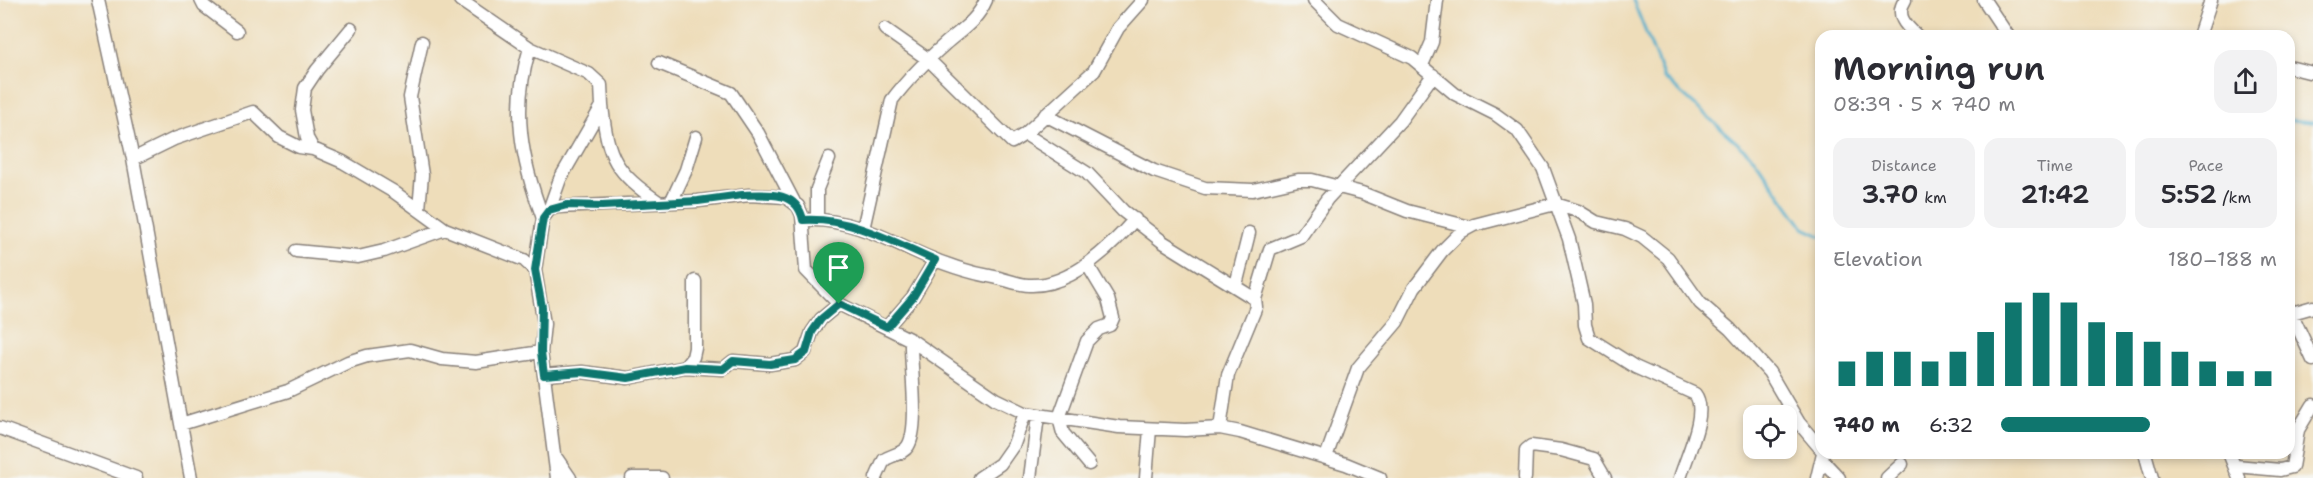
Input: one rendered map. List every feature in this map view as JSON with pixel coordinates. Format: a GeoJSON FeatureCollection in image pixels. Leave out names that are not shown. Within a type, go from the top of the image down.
{"type":"FeatureCollection","features":[{"type":"Feature","properties":{"kind":"street"},"geometry":{"type":"LineString","coordinates":[[98,0],[133,159],[191,478]]}},
{"type":"Feature","properties":{"kind":"street"},"geometry":{"type":"LineString","coordinates":[[201,0],[204,6],[237,32]]}},
{"type":"Feature","properties":{"kind":"street"},"geometry":{"type":"LineString","coordinates":[[460,0],[530,48],[595,77],[603,90],[602,105],[606,140],[620,170],[630,182],[666,203]]}},
{"type":"Feature","properties":{"kind":"street"},"geometry":{"type":"LineString","coordinates":[[863,229],[892,100],[903,85],[929,60],[969,26],[986,0]]}},
{"type":"Feature","properties":{"kind":"street"},"geometry":{"type":"LineString","coordinates":[[885,29],[929,60],[1012,142],[1025,134],[1094,71],[1118,28],[1143,0]]}},
{"type":"Feature","properties":{"kind":"street"},"geometry":{"type":"LineString","coordinates":[[1314,0],[1338,24],[1394,48],[1422,65],[1455,94],[1495,114],[1517,130],[1543,168],[1569,239],[1584,304],[1585,325],[1589,338],[1635,367],[1695,394],[1700,402],[1700,417],[1680,478]]}},
{"type":"Feature","properties":{"kind":"street"},"geometry":{"type":"LineString","coordinates":[[1422,65],[1432,42],[1437,0]]}},
{"type":"Feature","properties":{"kind":"street"},"geometry":{"type":"LineString","coordinates":[[1905,0],[1900,8],[1900,16],[1912,30]]}},
{"type":"Feature","properties":{"kind":"street"},"geometry":{"type":"LineString","coordinates":[[1984,0],[2004,30]]}},
{"type":"Feature","properties":{"kind":"street"},"geometry":{"type":"LineString","coordinates":[[2201,30],[2211,0]]}},
{"type":"Feature","properties":{"kind":"street"},"geometry":{"type":"LineString","coordinates":[[313,149],[307,138],[302,110],[305,88],[351,29]]}},
{"type":"Feature","properties":{"kind":"street"},"geometry":{"type":"LineString","coordinates":[[418,209],[422,175],[410,97],[422,42]]}},
{"type":"Feature","properties":{"kind":"street"},"geometry":{"type":"LineString","coordinates":[[530,48],[521,77],[518,105],[529,179],[546,214]]}},
{"type":"Feature","properties":{"kind":"street"},"geometry":{"type":"LineString","coordinates":[[659,63],[722,88],[736,99],[758,133],[803,220],[806,270],[839,304],[911,340],[996,399],[1031,414],[1059,418],[1150,429],[1220,428],[1263,436],[1380,478]]}},
{"type":"Feature","properties":{"kind":"street"},"geometry":{"type":"LineString","coordinates":[[2295,68],[2313,73]]}},
{"type":"Feature","properties":{"kind":"street"},"geometry":{"type":"LineString","coordinates":[[1220,428],[1228,375],[1256,307],[1255,298],[1270,249],[1301,236],[1338,187],[1385,139],[1433,75]]}},
{"type":"Feature","properties":{"kind":"street"},"geometry":{"type":"LineString","coordinates":[[557,478],[541,352],[544,324],[535,270],[546,214],[560,179],[602,105]]}},
{"type":"Feature","properties":{"kind":"street"},"geometry":{"type":"LineString","coordinates":[[133,159],[174,139],[253,112],[279,137],[299,147],[313,149],[343,162],[418,209],[445,229],[524,260],[535,270]]}},
{"type":"Feature","properties":{"kind":"street"},"geometry":{"type":"LineString","coordinates":[[1045,115],[1122,152],[1154,171],[1205,188],[1253,190],[1298,180],[1362,193],[1407,211],[1470,227]]}},
{"type":"Feature","properties":{"kind":"street"},"geometry":{"type":"LineString","coordinates":[[1025,134],[1087,172],[1116,204],[1177,252],[1255,298]]}},
{"type":"Feature","properties":{"kind":"street"},"geometry":{"type":"LineString","coordinates":[[666,203],[686,170],[696,137]]}},
{"type":"Feature","properties":{"kind":"street"},"geometry":{"type":"LineString","coordinates":[[817,219],[817,189],[829,159]]}},
{"type":"Feature","properties":{"kind":"street"},"geometry":{"type":"LineString","coordinates":[[546,214],[567,205],[666,203],[749,195],[782,196],[794,201]]}},
{"type":"Feature","properties":{"kind":"street"},"geometry":{"type":"LineString","coordinates":[[1326,458],[1362,362],[1397,322],[1414,288],[1428,268],[1461,232],[1470,227],[1497,217],[1555,204],[1578,211],[1596,222],[1625,229],[1642,237],[1668,258],[1700,303],[1724,323],[1769,372],[1799,423],[1815,445]]}},
{"type":"Feature","properties":{"kind":"street"},"geometry":{"type":"LineString","coordinates":[[803,220],[817,219],[863,229],[968,273],[1030,285],[1064,277],[1087,264],[1112,246],[1135,219]]}},
{"type":"Feature","properties":{"kind":"street"},"geometry":{"type":"LineString","coordinates":[[296,251],[358,257],[384,251],[445,229]]}},
{"type":"Feature","properties":{"kind":"street"},"geometry":{"type":"LineString","coordinates":[[1236,285],[1249,233]]}},
{"type":"Feature","properties":{"kind":"street"},"geometry":{"type":"LineString","coordinates":[[887,327],[913,297],[935,260]]}},
{"type":"Feature","properties":{"kind":"street"},"geometry":{"type":"LineString","coordinates":[[1087,264],[1108,299],[1113,318],[1110,325],[1099,329],[1087,341],[1059,418],[1063,433],[1089,464]]}},
{"type":"Feature","properties":{"kind":"street"},"geometry":{"type":"LineString","coordinates":[[685,367],[693,357],[695,348],[693,299],[695,280]]}},
{"type":"Feature","properties":{"kind":"street"},"geometry":{"type":"LineString","coordinates":[[544,375],[582,372],[628,378],[685,367],[723,369],[733,361],[770,364],[795,360],[806,352],[812,332],[821,319],[839,304]]}},
{"type":"Feature","properties":{"kind":"street"},"geometry":{"type":"LineString","coordinates":[[2295,310],[2313,307]]}},
{"type":"Feature","properties":{"kind":"street"},"geometry":{"type":"LineString","coordinates":[[2295,322],[2313,360]]}},
{"type":"Feature","properties":{"kind":"street"},"geometry":{"type":"LineString","coordinates":[[876,478],[884,460],[902,451],[909,442],[914,414],[911,340]]}},
{"type":"Feature","properties":{"kind":"street"},"geometry":{"type":"LineString","coordinates":[[181,424],[288,391],[348,362],[367,356],[410,350],[442,359],[476,362],[541,352]]}},
{"type":"Feature","properties":{"kind":"street"},"geometry":{"type":"LineString","coordinates":[[2295,448],[2298,430],[2313,405]]}},
{"type":"Feature","properties":{"kind":"street"},"geometry":{"type":"LineString","coordinates":[[979,478],[1000,464],[1031,414]]}},
{"type":"Feature","properties":{"kind":"street"},"geometry":{"type":"LineString","coordinates":[[1030,478],[1031,414]]}},
{"type":"Feature","properties":{"kind":"street"},"geometry":{"type":"LineString","coordinates":[[0,428],[136,478]]}},
{"type":"Feature","properties":{"kind":"street"},"geometry":{"type":"LineString","coordinates":[[1146,478],[1150,429]]}},
{"type":"Feature","properties":{"kind":"street"},"geometry":{"type":"LineString","coordinates":[[1525,478],[1526,450],[1531,446],[1561,450],[1594,459],[1605,478]]}},
{"type":"Feature","properties":{"kind":"street"},"geometry":{"type":"LineString","coordinates":[[554,454],[570,478]]}},
{"type":"Feature","properties":{"kind":"street"},"geometry":{"type":"LineString","coordinates":[[1817,478],[1821,459]]}},
{"type":"Feature","properties":{"kind":"street"},"geometry":{"type":"LineString","coordinates":[[1826,459],[1839,478]]}},
{"type":"Feature","properties":{"kind":"street"},"geometry":{"type":"LineString","coordinates":[[2147,459],[2152,478]]}},
{"type":"Feature","properties":{"kind":"street"},"geometry":{"type":"LineString","coordinates":[[2237,472],[2280,470],[2292,466],[2293,459]]}},
{"type":"Feature","properties":{"kind":"street"},"geometry":{"type":"LineString","coordinates":[[1887,478],[1902,464]]}},
{"type":"Feature","properties":{"kind":"street"},"geometry":{"type":"LineString","coordinates":[[632,478],[662,478]]}},
{"type":"Feature","properties":{"kind":"waterway"},"geometry":{"type":"LineString","coordinates":[[1633,0],[1664,78],[1754,158],[1804,228],[1815,233]]}},
{"type":"Feature","properties":{"kind":"waterway"},"geometry":{"type":"LineString","coordinates":[[2295,120],[2313,122]]}},
{"type":"Feature","properties":{"kind":"route"},"geometry":{"type":"LineString","coordinates":[[742,195],[777,195],[794,201],[803,220],[817,219],[870,230],[935,260],[913,297],[887,327],[839,304],[821,319],[812,332],[806,352],[795,360],[783,363],[733,361],[723,369],[685,367],[628,378],[582,372],[544,375],[541,352],[544,324],[535,270],[543,218],[549,210],[562,205],[602,206],[716,200],[742,195]]}}]}
